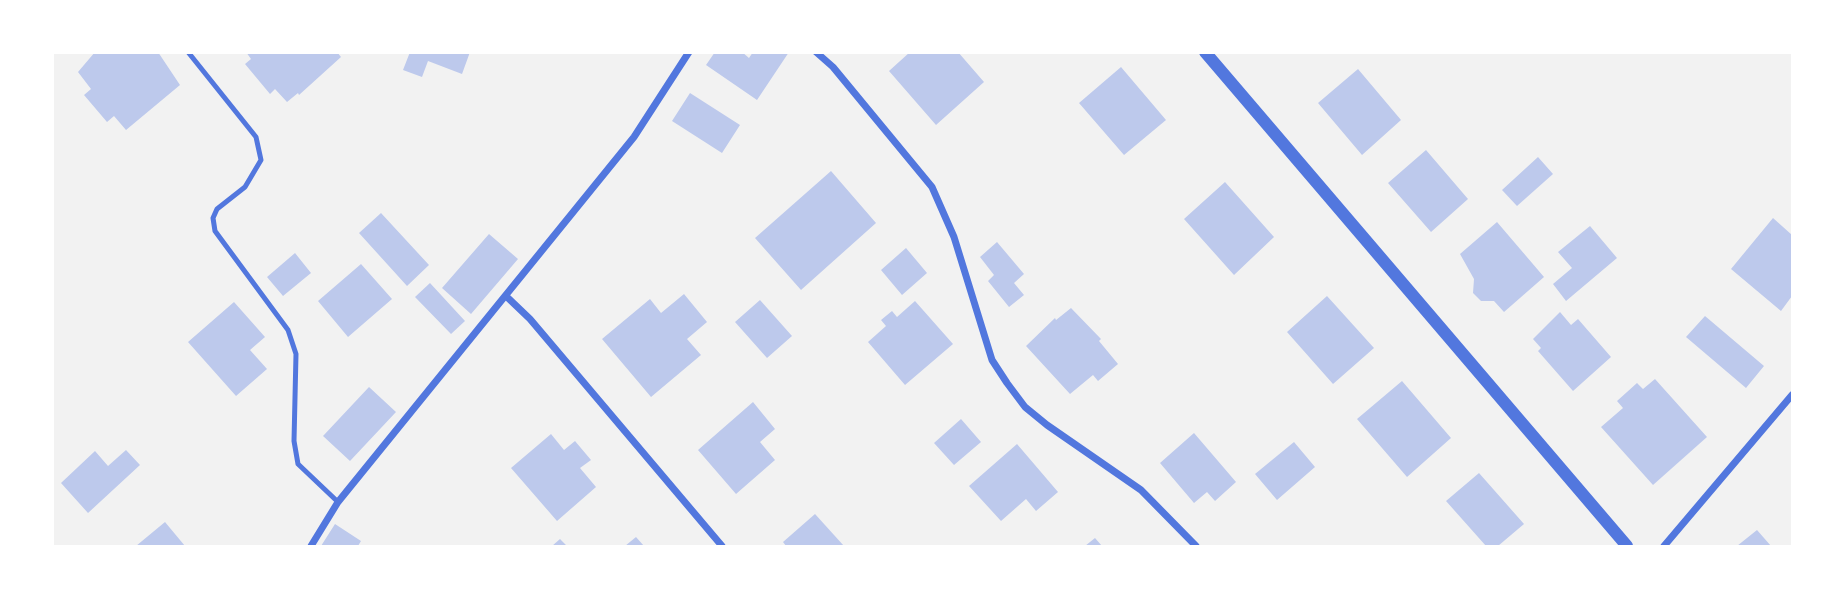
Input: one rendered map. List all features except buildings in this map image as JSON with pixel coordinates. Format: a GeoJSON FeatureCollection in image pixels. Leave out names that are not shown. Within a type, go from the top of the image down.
{"type":"FeatureCollection","features":[{"type":"Feature","properties":{"kind":"street"},"geometry":{"type":"LineString","coordinates":[[311,547],[338,502],[634,138],[689,52]]}},
{"type":"Feature","properties":{"kind":"street"},"geometry":{"type":"LineString","coordinates":[[816,52],[833,68],[932,187],[954,237],[992,360],[1006,383],[1025,407],[1047,425],[1140,490],[1196,547]]}},
{"type":"Feature","properties":{"kind":"street"},"geometry":{"type":"LineString","coordinates":[[1205,52],[1628,547]]}},
{"type":"Feature","properties":{"kind":"street"},"geometry":{"type":"LineString","coordinates":[[507,297],[530,319],[722,547]]}},
{"type":"Feature","properties":{"kind":"street"},"geometry":{"type":"LineString","coordinates":[[1664,547],[1793,395]]}},
{"type":"Feature","properties":{"kind":"lane"},"geometry":{"type":"LineString","coordinates":[[188,52],[256,137],[261,160],[245,187],[218,208],[213,218],[215,231],[288,330],[296,354],[294,441],[298,464],[338,502]]}}]}
